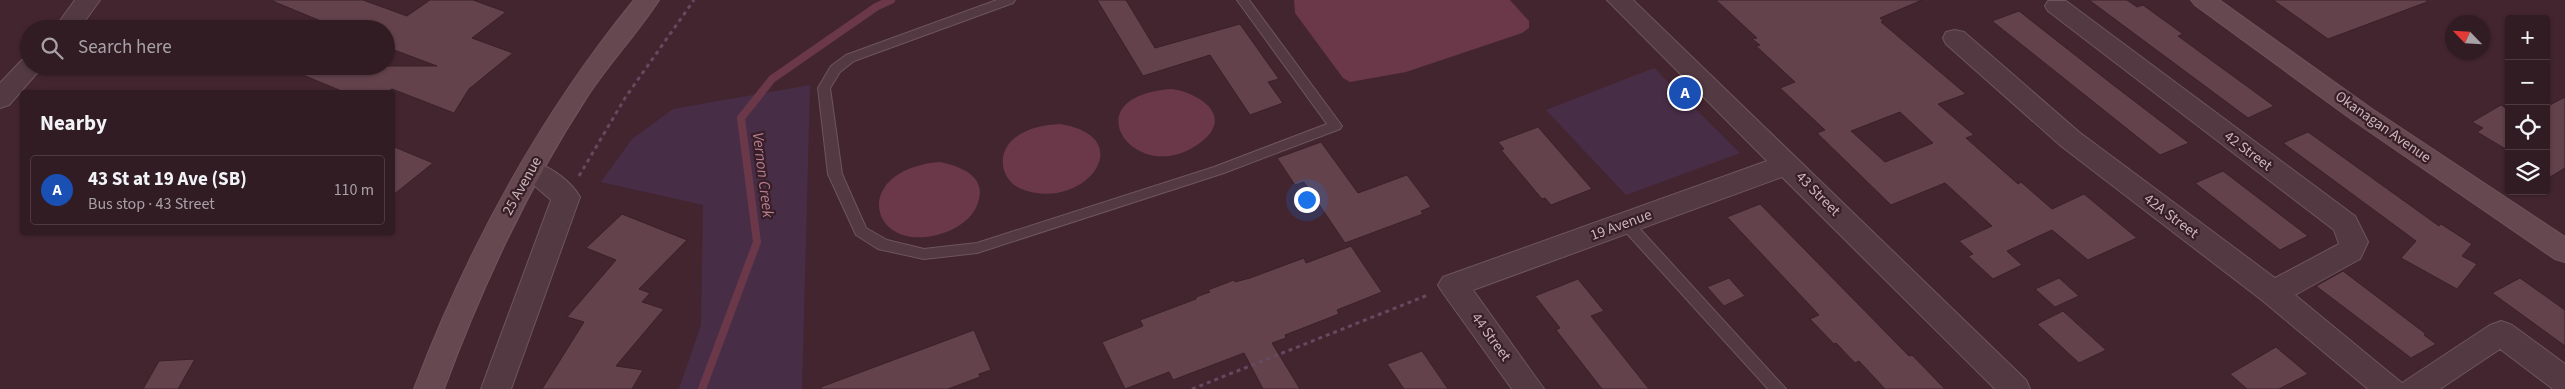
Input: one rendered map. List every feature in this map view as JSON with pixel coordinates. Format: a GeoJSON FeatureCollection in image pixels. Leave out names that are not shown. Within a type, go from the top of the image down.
{"type":"FeatureCollection","features":[{"type":"Feature","properties":{"kind":"main road","name":"25 Avenue"},"geometry":{"type":"LineString","coordinates":[[429,389],[462,305],[493,238],[528,173],[594,68],[647,0]]}},
{"type":"Feature","properties":{"kind":"main road","name":"Okanagan Avenue"},"geometry":{"type":"LineString","coordinates":[[2203,0],[2363,115],[2565,251]]}},
{"type":"Feature","properties":{"kind":"street"},"geometry":{"type":"LineString","coordinates":[[73,20],[88,0]]}},
{"type":"Feature","properties":{"kind":"street","name":"43 Street"},"geometry":{"type":"LineString","coordinates":[[1619,0],[2015,389]]}},
{"type":"Feature","properties":{"kind":"street","name":"42 Street"},"geometry":{"type":"LineString","coordinates":[[2057,6],[2345,223],[2354,242],[2350,251],[2273,292]]}},
{"type":"Feature","properties":{"kind":"street","name":"42A Street"},"geometry":{"type":"LineString","coordinates":[[1955,38],[2070,139],[2273,292],[2390,389]]}},
{"type":"Feature","properties":{"kind":"street"},"geometry":{"type":"LineString","coordinates":[[0,99],[23,75]]}},
{"type":"Feature","properties":{"kind":"street","name":"19 Avenue"},"geometry":{"type":"LineString","coordinates":[[1453,285],[1788,164]]}},
{"type":"Feature","properties":{"kind":"street","name":"25 Avenue"},"geometry":{"type":"LineString","coordinates":[[539,174],[566,198],[565,200]]}},
{"type":"Feature","properties":{"kind":"street"},"geometry":{"type":"LineString","coordinates":[[496,389],[565,200]]}},
{"type":"Feature","properties":{"kind":"street","name":"44 Street"},"geometry":{"type":"LineString","coordinates":[[1453,285],[1529,389]]}},
{"type":"Feature","properties":{"kind":"street"},"geometry":{"type":"LineString","coordinates":[[2415,389],[2501,333],[2565,381]]}},
{"type":"Feature","properties":{"kind":"lane"},"geometry":{"type":"LineString","coordinates":[[1009,0],[850,58],[835,68],[824,88],[835,174],[861,231],[883,245],[924,254],[977,248],[1219,170],[1335,126],[1243,0]]}},
{"type":"Feature","properties":{"kind":"lane"},"geometry":{"type":"LineString","coordinates":[[1626,223],[1778,389]]}},
{"type":"Feature","properties":{"kind":"path"},"geometry":{"type":"LineString","coordinates":[[565,200],[625,98],[694,0]]}},
{"type":"Feature","properties":{"kind":"path"},"geometry":{"type":"LineString","coordinates":[[1192,389],[1453,285]]}},
{"type":"Feature","properties":{"kind":"shaded area"},"geometry":{"type":"Polygon","coordinates":[[[1294,0],[1510,0],[1529,21],[1529,28],[1522,33],[1406,72],[1350,82],[1343,78],[1295,13],[1294,0]]]}},
{"type":"Feature","properties":{"kind":"shaded area"},"geometry":{"type":"Polygon","coordinates":[[[1654,68],[1740,153],[1626,195],[1546,110],[1654,68]]]}},
{"type":"Feature","properties":{"kind":"shaded area"},"geometry":{"type":"Polygon","coordinates":[[[810,85],[802,389],[679,389],[701,325],[703,205],[601,182],[632,139],[673,109],[810,85]]]}},
{"type":"Feature","properties":{"kind":"shaded area"},"geometry":{"type":"Polygon","coordinates":[[[1172,89],[1193,95],[1209,107],[1214,115],[1215,123],[1211,132],[1201,142],[1177,154],[1155,156],[1136,149],[1124,137],[1118,122],[1123,107],[1141,95],[1172,89]]]}},
{"type":"Feature","properties":{"kind":"shaded area"},"geometry":{"type":"Polygon","coordinates":[[[1060,124],[1084,131],[1097,143],[1100,156],[1095,170],[1084,182],[1067,190],[1046,194],[1024,190],[1016,186],[1005,174],[1003,166],[1005,150],[1009,143],[1032,129],[1060,124]]]}},
{"type":"Feature","properties":{"kind":"shaded area"},"geometry":{"type":"Polygon","coordinates":[[[940,162],[955,166],[969,173],[978,184],[980,191],[979,199],[972,214],[959,226],[949,231],[922,237],[901,234],[887,225],[880,211],[881,196],[890,181],[910,169],[940,162]]]}},
{"type":"Feature","properties":{"kind":"building"},"geometry":{"type":"Polygon","coordinates":[[[270,0],[363,0],[407,16],[430,0],[473,0],[506,12],[472,38],[513,53],[469,89],[454,113],[392,89],[339,90],[303,75],[395,75],[395,66],[437,66],[395,50],[395,20],[318,20],[270,0]]]}},
{"type":"Feature","properties":{"kind":"building"},"geometry":{"type":"Polygon","coordinates":[[[1097,0],[1126,0],[1155,48],[1240,24],[1279,79],[1268,82],[1283,103],[1250,115],[1210,55],[1143,76],[1097,0]]]}},
{"type":"Feature","properties":{"kind":"building"},"geometry":{"type":"Polygon","coordinates":[[[1716,0],[1922,0],[1880,18],[1883,21],[1881,22],[1966,94],[1938,104],[1974,135],[1966,138],[2018,184],[2021,182],[2052,209],[2084,194],[2137,238],[2088,260],[2052,230],[2007,251],[2022,265],[1993,279],[1968,256],[1973,254],[1959,241],[1992,226],[1945,183],[1891,205],[1817,133],[1825,130],[1780,88],[1795,82],[1756,46],[1760,45],[1752,39],[1757,38],[1716,0]],[[1900,112],[1851,131],[1885,162],[1933,143],[1900,112]]]}},
{"type":"Feature","properties":{"kind":"building"},"geometry":{"type":"Polygon","coordinates":[[[2089,0],[2127,0],[2137,7],[2143,5],[2183,34],[2178,36],[2274,106],[2248,118],[2089,0]]]}},
{"type":"Feature","properties":{"kind":"building"},"geometry":{"type":"Polygon","coordinates":[[[2273,0],[2427,0],[2427,2],[2328,39],[2273,0]]]}},
{"type":"Feature","properties":{"kind":"building"},"geometry":{"type":"Polygon","coordinates":[[[2019,11],[2189,143],[2160,155],[1992,21],[2019,11]]]}},
{"type":"Feature","properties":{"kind":"building"},"geometry":{"type":"Polygon","coordinates":[[[2565,97],[2565,168],[2550,177],[2550,105],[2565,97]]]}},
{"type":"Feature","properties":{"kind":"building"},"geometry":{"type":"Polygon","coordinates":[[[2501,105],[2505,108],[2505,149],[2477,132],[2483,128],[2472,122],[2501,105]]]}},
{"type":"Feature","properties":{"kind":"building"},"geometry":{"type":"Polygon","coordinates":[[[1538,127],[1592,189],[1551,205],[1545,198],[1542,199],[1501,150],[1504,149],[1498,142],[1538,127]]]}},
{"type":"Feature","properties":{"kind":"building"},"geometry":{"type":"Polygon","coordinates":[[[2308,132],[2439,226],[2441,224],[2472,244],[2462,256],[2477,264],[2457,289],[2401,258],[2416,241],[2283,143],[2308,132]]]}},
{"type":"Feature","properties":{"kind":"building"},"geometry":{"type":"Polygon","coordinates":[[[1321,142],[1358,193],[1407,175],[1431,207],[1421,211],[1423,214],[1345,243],[1304,182],[1295,185],[1277,158],[1321,142]]]}},
{"type":"Feature","properties":{"kind":"building"},"geometry":{"type":"Polygon","coordinates":[[[395,147],[433,163],[395,194],[395,147]]]}},
{"type":"Feature","properties":{"kind":"building"},"geometry":{"type":"Polygon","coordinates":[[[2223,171],[2308,236],[2280,250],[2195,183],[2223,171]]]}},
{"type":"Feature","properties":{"kind":"building"},"geometry":{"type":"Polygon","coordinates":[[[1760,204],[1909,356],[1912,355],[1945,389],[1885,389],[1859,361],[1855,363],[1836,343],[1834,344],[1810,319],[1819,315],[1727,217],[1760,204]]]}},
{"type":"Feature","properties":{"kind":"building"},"geometry":{"type":"Polygon","coordinates":[[[622,214],[687,240],[639,289],[650,293],[642,302],[664,309],[616,366],[643,370],[632,389],[542,389],[584,322],[567,317],[616,260],[586,248],[622,214]]]}},
{"type":"Feature","properties":{"kind":"building"},"geometry":{"type":"Polygon","coordinates":[[[1351,246],[1382,292],[1337,310],[1339,314],[1285,335],[1286,338],[1272,343],[1300,389],[1263,389],[1244,353],[1173,380],[1169,372],[1125,389],[1102,342],[1143,326],[1140,320],[1196,299],[1196,297],[1210,292],[1208,290],[1234,280],[1235,282],[1250,278],[1304,258],[1306,263],[1351,246]]]}},
{"type":"Feature","properties":{"kind":"building"},"geometry":{"type":"Polygon","coordinates":[[[2343,271],[2426,334],[2424,335],[2436,344],[2411,358],[2316,286],[2343,271]]]}},
{"type":"Feature","properties":{"kind":"building"},"geometry":{"type":"Polygon","coordinates":[[[1729,278],[1745,296],[1724,306],[1707,287],[1729,278]]]}},
{"type":"Feature","properties":{"kind":"building"},"geometry":{"type":"Polygon","coordinates":[[[2059,278],[2079,296],[2055,307],[2035,289],[2059,278]]]}},
{"type":"Feature","properties":{"kind":"building"},"geometry":{"type":"Polygon","coordinates":[[[2520,278],[2565,310],[2565,346],[2492,293],[2520,278]]]}},
{"type":"Feature","properties":{"kind":"building"},"geometry":{"type":"Polygon","coordinates":[[[1578,279],[1604,311],[1591,316],[1649,389],[1602,389],[1556,330],[1560,328],[1535,296],[1578,279]]]}},
{"type":"Feature","properties":{"kind":"building"},"geometry":{"type":"Polygon","coordinates":[[[2063,311],[2106,350],[2079,363],[2037,324],[2063,311]]]}},
{"type":"Feature","properties":{"kind":"building"},"geometry":{"type":"Polygon","coordinates":[[[974,330],[991,370],[979,374],[980,377],[948,389],[821,389],[821,387],[974,330]]]}},
{"type":"Feature","properties":{"kind":"building"},"geometry":{"type":"Polygon","coordinates":[[[2276,347],[2308,374],[2279,389],[2247,389],[2230,374],[2276,347]]]}},
{"type":"Feature","properties":{"kind":"building"},"geometry":{"type":"Polygon","coordinates":[[[1422,351],[1448,389],[1404,389],[1387,364],[1422,351]]]}},
{"type":"Feature","properties":{"kind":"building"},"geometry":{"type":"Polygon","coordinates":[[[195,359],[178,389],[143,389],[159,361],[195,359]]]}},
{"type":"Feature","properties":{"kind":"waterway","name":"Vernon Creek"},"geometry":{"type":"LineString","coordinates":[[702,389],[757,242],[741,118],[772,79],[876,7],[891,0]]}},
{"type":"Feature","properties":{"kind":"place","name":"43 St at 19 Ave (SB)"},"geometry":{"type":"Point","coordinates":[1685,93]}}]}
